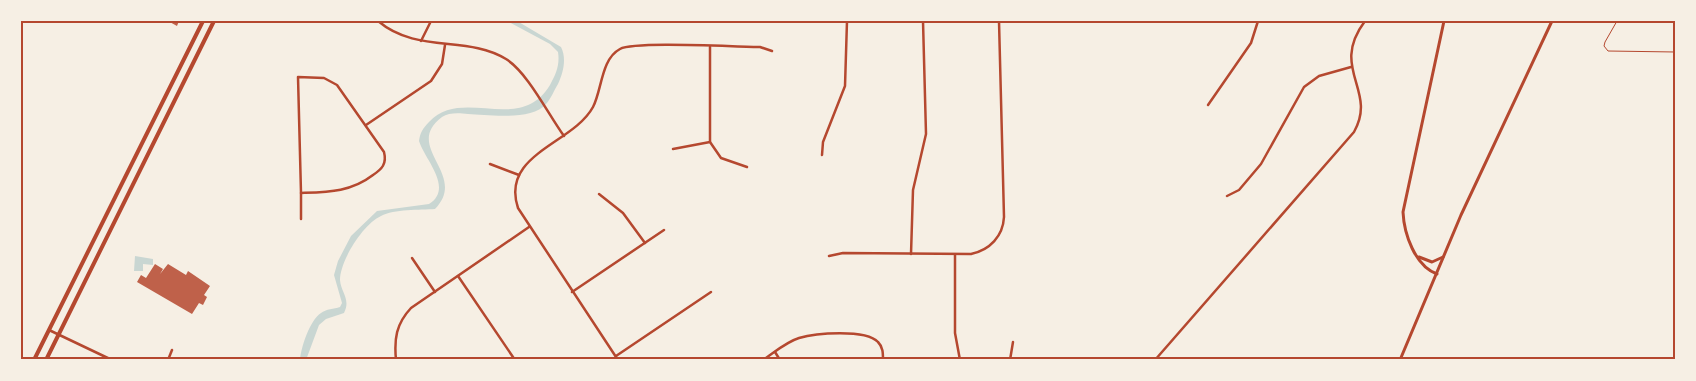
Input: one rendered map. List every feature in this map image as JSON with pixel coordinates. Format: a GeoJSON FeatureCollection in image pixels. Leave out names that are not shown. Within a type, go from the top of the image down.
{"type":"FeatureCollection","features":[{"type":"Feature","properties":{"kind":"main road"},"geometry":{"type":"LineString","coordinates":[[34,360],[203,21]]}},
{"type":"Feature","properties":{"kind":"main road"},"geometry":{"type":"LineString","coordinates":[[46,360],[214,21]]}},
{"type":"Feature","properties":{"kind":"main road"},"geometry":{"type":"LineString","coordinates":[[1437,274],[1430,270],[1418,256],[1405,231],[1404,200],[1444,21]]}},
{"type":"Feature","properties":{"kind":"main road"},"geometry":{"type":"LineString","coordinates":[[1400,360],[1478,176],[1552,21]]}},
{"type":"Feature","properties":{"kind":"main road"},"geometry":{"type":"LineString","coordinates":[[190,47],[199,52]]}},
{"type":"Feature","properties":{"kind":"main road"},"geometry":{"type":"LineString","coordinates":[[162,104],[171,108]]}},
{"type":"Feature","properties":{"kind":"main road"},"geometry":{"type":"LineString","coordinates":[[99,229],[111,231]]}},
{"type":"Feature","properties":{"kind":"main road"},"geometry":{"type":"LineString","coordinates":[[1418,256],[1432,262],[1444,257]]}},
{"type":"Feature","properties":{"kind":"main road"},"geometry":{"type":"LineString","coordinates":[[60,308],[69,314]]}},
{"type":"Feature","properties":{"kind":"street"},"geometry":{"type":"LineString","coordinates":[[378,21],[402,36],[421,41],[483,50],[503,57],[517,69],[564,136]]}},
{"type":"Feature","properties":{"kind":"street"},"geometry":{"type":"LineString","coordinates":[[421,41],[431,21]]}},
{"type":"Feature","properties":{"kind":"street"},"geometry":{"type":"LineString","coordinates":[[822,155],[823,142],[845,86],[847,21]]}},
{"type":"Feature","properties":{"kind":"street"},"geometry":{"type":"LineString","coordinates":[[911,254],[913,190],[926,134],[923,21]]}},
{"type":"Feature","properties":{"kind":"street"},"geometry":{"type":"LineString","coordinates":[[829,256],[843,253],[971,254],[987,248],[997,239],[1004,222],[1000,21]]}},
{"type":"Feature","properties":{"kind":"street"},"geometry":{"type":"LineString","coordinates":[[1208,105],[1247,49],[1254,36],[1258,21]]}},
{"type":"Feature","properties":{"kind":"street"},"geometry":{"type":"LineString","coordinates":[[1155,360],[1354,132],[1359,121],[1361,104],[1351,67],[1350,55],[1353,41],[1365,21]]}},
{"type":"Feature","properties":{"kind":"street"},"geometry":{"type":"LineString","coordinates":[[366,125],[431,81],[442,64],[445,45]]}},
{"type":"Feature","properties":{"kind":"street"},"geometry":{"type":"LineString","coordinates":[[618,360],[529,227],[516,200],[519,175],[529,160],[578,125],[592,108],[608,62],[619,49],[630,46],[710,47],[760,48],[772,51]]}},
{"type":"Feature","properties":{"kind":"street"},"geometry":{"type":"LineString","coordinates":[[710,47],[710,142],[721,158],[747,167]]}},
{"type":"Feature","properties":{"kind":"street"},"geometry":{"type":"LineString","coordinates":[[1227,196],[1239,190],[1261,164],[1304,87],[1318,76],[1351,67]]}},
{"type":"Feature","properties":{"kind":"street"},"geometry":{"type":"LineString","coordinates":[[301,193],[347,190],[363,183],[382,169],[385,164],[384,152],[366,125],[334,82],[321,77],[298,77],[301,219]]}},
{"type":"Feature","properties":{"kind":"street"},"geometry":{"type":"LineString","coordinates":[[673,148],[710,142]]}},
{"type":"Feature","properties":{"kind":"street"},"geometry":{"type":"LineString","coordinates":[[490,164],[519,175]]}},
{"type":"Feature","properties":{"kind":"street"},"geometry":{"type":"LineString","coordinates":[[599,194],[624,213],[645,242]]}},
{"type":"Feature","properties":{"kind":"street"},"geometry":{"type":"LineString","coordinates":[[396,360],[395,339],[400,323],[411,308],[529,227]]}},
{"type":"Feature","properties":{"kind":"street"},"geometry":{"type":"LineString","coordinates":[[572,292],[664,230]]}},
{"type":"Feature","properties":{"kind":"street"},"geometry":{"type":"LineString","coordinates":[[955,254],[955,332],[960,360]]}},
{"type":"Feature","properties":{"kind":"street"},"geometry":{"type":"LineString","coordinates":[[412,258],[435,292]]}},
{"type":"Feature","properties":{"kind":"street"},"geometry":{"type":"LineString","coordinates":[[458,276],[514,360]]}},
{"type":"Feature","properties":{"kind":"street"},"geometry":{"type":"LineString","coordinates":[[616,356],[711,292]]}},
{"type":"Feature","properties":{"kind":"street"},"geometry":{"type":"LineString","coordinates":[[49,330],[112,360]]}},
{"type":"Feature","properties":{"kind":"street"},"geometry":{"type":"LineString","coordinates":[[763,360],[789,342],[808,336],[866,335],[880,345],[883,360]]}},
{"type":"Feature","properties":{"kind":"street"},"geometry":{"type":"LineString","coordinates":[[1010,360],[1014,342]]}},
{"type":"Feature","properties":{"kind":"street"},"geometry":{"type":"LineString","coordinates":[[168,360],[172,350]]}},
{"type":"Feature","properties":{"kind":"street"},"geometry":{"type":"LineString","coordinates":[[774,352],[780,360]]}},
{"type":"Feature","properties":{"kind":"path"},"geometry":{"type":"LineString","coordinates":[[1617,21],[1605,42],[1604,46],[1608,51],[1675,52]]}},
{"type":"Feature","properties":{"kind":"shaded area"},"geometry":{"type":"Polygon","coordinates":[[[507,21],[517,21],[561,47],[564,56],[563,71],[549,100],[539,109],[520,115],[498,116],[455,113],[442,117],[432,128],[429,139],[431,150],[442,172],[445,184],[443,196],[435,209],[407,210],[386,214],[374,220],[360,235],[348,254],[341,272],[340,280],[346,304],[344,313],[326,319],[319,325],[306,360],[300,360],[304,341],[313,321],[323,312],[340,307],[342,303],[334,275],[338,261],[351,236],[377,211],[429,204],[436,197],[439,190],[436,174],[419,141],[421,133],[427,124],[442,112],[458,108],[507,109],[523,107],[538,99],[550,85],[557,69],[558,52],[550,44],[507,21]]]}},
{"type":"Feature","properties":{"kind":"shaded area"},"geometry":{"type":"Polygon","coordinates":[[[135,256],[153,259],[153,265],[143,264],[143,271],[134,271],[135,256]]]}},
{"type":"Feature","properties":{"kind":"building"},"geometry":{"type":"Polygon","coordinates":[[[168,21],[179,21],[177,26],[168,21]]]}},
{"type":"Feature","properties":{"kind":"building"},"geometry":{"type":"Polygon","coordinates":[[[155,264],[163,269],[160,274],[168,264],[186,275],[188,271],[210,286],[204,295],[207,297],[203,305],[199,303],[192,314],[137,282],[141,275],[146,278],[155,264]]]}}]}
